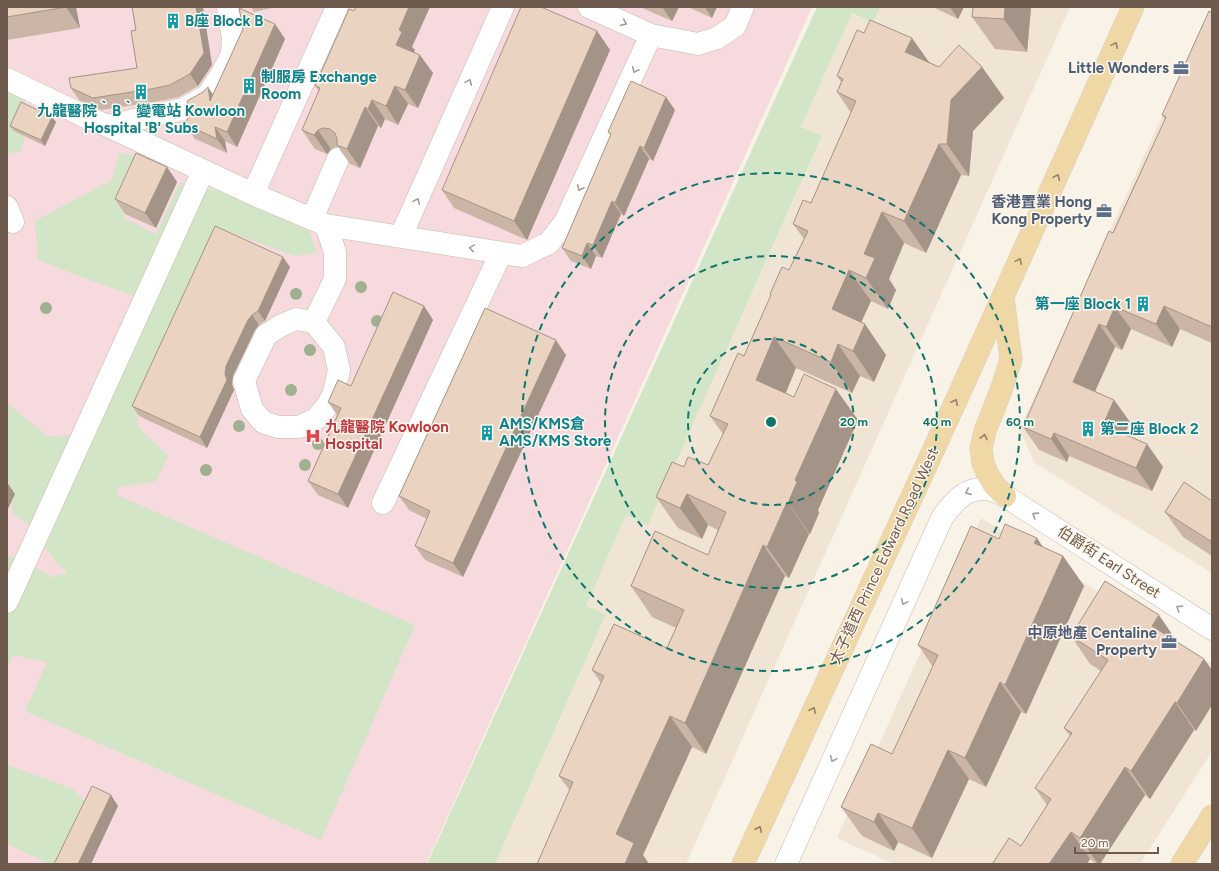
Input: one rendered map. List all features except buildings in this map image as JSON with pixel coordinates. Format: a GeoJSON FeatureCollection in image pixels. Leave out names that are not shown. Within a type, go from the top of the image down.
{"type":"FeatureCollection","features":[{"type":"Feature","properties":{"kind":"main road","name":"太子道西 Prince Edward Road West"},"geometry":{"type":"LineString","coordinates":[[743,864],[1003,297],[1133,7]]}},
{"type":"Feature","properties":{"kind":"main road"},"geometry":{"type":"LineString","coordinates":[[1003,297],[1011,359],[1002,388],[985,431],[981,448],[983,463],[988,475],[994,485],[1005,496]]}},
{"type":"Feature","properties":{"kind":"main road"},"geometry":{"type":"LineString","coordinates":[[1182,864],[1212,816]]}},
{"type":"Feature","properties":{"kind":"street"},"geometry":{"type":"LineString","coordinates":[[108,126],[183,109],[207,96],[221,75],[232,54],[233,39],[228,7]]}},
{"type":"Feature","properties":{"kind":"street"},"geometry":{"type":"LineString","coordinates":[[253,194],[337,7]]}},
{"type":"Feature","properties":{"kind":"street"},"geometry":{"type":"LineString","coordinates":[[401,236],[503,7]]}},
{"type":"Feature","properties":{"kind":"street"},"geometry":{"type":"LineString","coordinates":[[589,7],[651,35],[698,44],[718,38],[735,26],[743,7]]}},
{"type":"Feature","properties":{"kind":"street"},"geometry":{"type":"LineString","coordinates":[[7,80],[253,194],[319,222],[522,256],[549,243],[564,222],[651,35]]}},
{"type":"Feature","properties":{"kind":"street"},"geometry":{"type":"LineString","coordinates":[[314,322],[335,279],[335,252],[319,222],[338,159]]}},
{"type":"Feature","properties":{"kind":"street"},"geometry":{"type":"LineString","coordinates":[[7,602],[203,171]]}},
{"type":"Feature","properties":{"kind":"street"},"geometry":{"type":"LineString","coordinates":[[383,503],[501,253]]}},
{"type":"Feature","properties":{"kind":"street"},"geometry":{"type":"LineString","coordinates":[[296,319],[314,322],[334,347],[339,370],[334,392],[328,405],[316,419],[299,427],[278,427],[263,422],[252,409],[244,381],[266,335],[282,325],[296,319]]}},
{"type":"Feature","properties":{"kind":"street"},"geometry":{"type":"LineString","coordinates":[[786,864],[942,518],[952,503],[963,494],[977,489],[992,490],[1005,496]]}},
{"type":"Feature","properties":{"kind":"street","name":"伯爵街 Earl Street"},"geometry":{"type":"LineString","coordinates":[[1005,496],[1212,629]]}},
{"type":"Feature","properties":{"kind":"shaded area","name":"九龍醫院 Kowloon Hospital"},"geometry":{"type":"Polygon","coordinates":[[[7,7],[812,7],[426,864],[7,864],[7,7]]]}},
{"type":"Feature","properties":{"kind":"shaded area"},"geometry":{"type":"Polygon","coordinates":[[[880,7],[1070,7],[686,864],[495,864],[606,616],[586,606],[626,515],[648,525],[822,137],[801,127],[852,13],[873,22],[880,7]]]}},
{"type":"Feature","properties":{"kind":"shaded area"},"geometry":{"type":"Polygon","coordinates":[[[1212,7],[1212,573],[1035,463],[1019,430],[1212,7]]]}},
{"type":"Feature","properties":{"kind":"shaded area"},"geometry":{"type":"Polygon","coordinates":[[[981,518],[1212,664],[1212,751],[1140,864],[894,864],[837,838],[981,518]]]}},
{"type":"Feature","properties":{"kind":"green space"},"geometry":{"type":"Polygon","coordinates":[[[817,7],[880,7],[873,22],[852,13],[801,127],[822,136],[648,525],[626,515],[586,606],[606,615],[495,864],[427,864],[817,7]]]}},
{"type":"Feature","properties":{"kind":"green space"},"geometry":{"type":"Polygon","coordinates":[[[7,76],[10,77],[32,116],[20,152],[7,153],[7,76]]]}},
{"type":"Feature","properties":{"kind":"green space"},"geometry":{"type":"Polygon","coordinates":[[[119,152],[143,158],[124,218],[156,234],[180,183],[234,194],[310,232],[316,253],[295,256],[221,229],[136,398],[138,427],[168,455],[157,481],[117,487],[118,499],[119,496],[415,625],[321,840],[25,711],[47,662],[13,655],[7,668],[7,555],[50,575],[49,578],[68,572],[54,560],[29,524],[13,514],[7,478],[7,403],[47,436],[96,435],[108,384],[146,301],[38,260],[35,221],[112,180],[119,152]]]}},
{"type":"Feature","properties":{"kind":"green space"},"geometry":{"type":"Polygon","coordinates":[[[7,765],[73,789],[89,805],[59,864],[50,864],[7,844],[7,765]]]}},
{"type":"Feature","properties":{"kind":"place","name":"B座 Block B"},"geometry":{"type":"Point","coordinates":[173,21]}},
{"type":"Feature","properties":{"kind":"place","name":"Little Wonders"},"geometry":{"type":"Point","coordinates":[1181,68]}},
{"type":"Feature","properties":{"kind":"place","name":"制服房 Exchange Room"},"geometry":{"type":"Point","coordinates":[249,86]}},
{"type":"Feature","properties":{"kind":"place","name":"九龍醫院‵B‵變電站 Kowloon Hospital 'B' Subs"},"geometry":{"type":"Point","coordinates":[141,92]}},
{"type":"Feature","properties":{"kind":"place","name":"香港置業 Hong Kong Property"},"geometry":{"type":"Point","coordinates":[1104,211]}},
{"type":"Feature","properties":{"kind":"place","name":"第一座 Block 1"},"geometry":{"type":"Point","coordinates":[1143,304]}},
{"type":"Feature","properties":{"kind":"place","name":"第二座 Block 2"},"geometry":{"type":"Point","coordinates":[1088,429]}},
{"type":"Feature","properties":{"kind":"place","name":"AMS/KMS倉 AMS/KMS Store"},"geometry":{"type":"Point","coordinates":[487,433]}},
{"type":"Feature","properties":{"kind":"place","name":"九龍醫院 Kowloon Hospital"},"geometry":{"type":"Point","coordinates":[313,436]}},
{"type":"Feature","properties":{"kind":"place","name":"中原地產 Centaline Property"},"geometry":{"type":"Point","coordinates":[1169,642]}}]}
